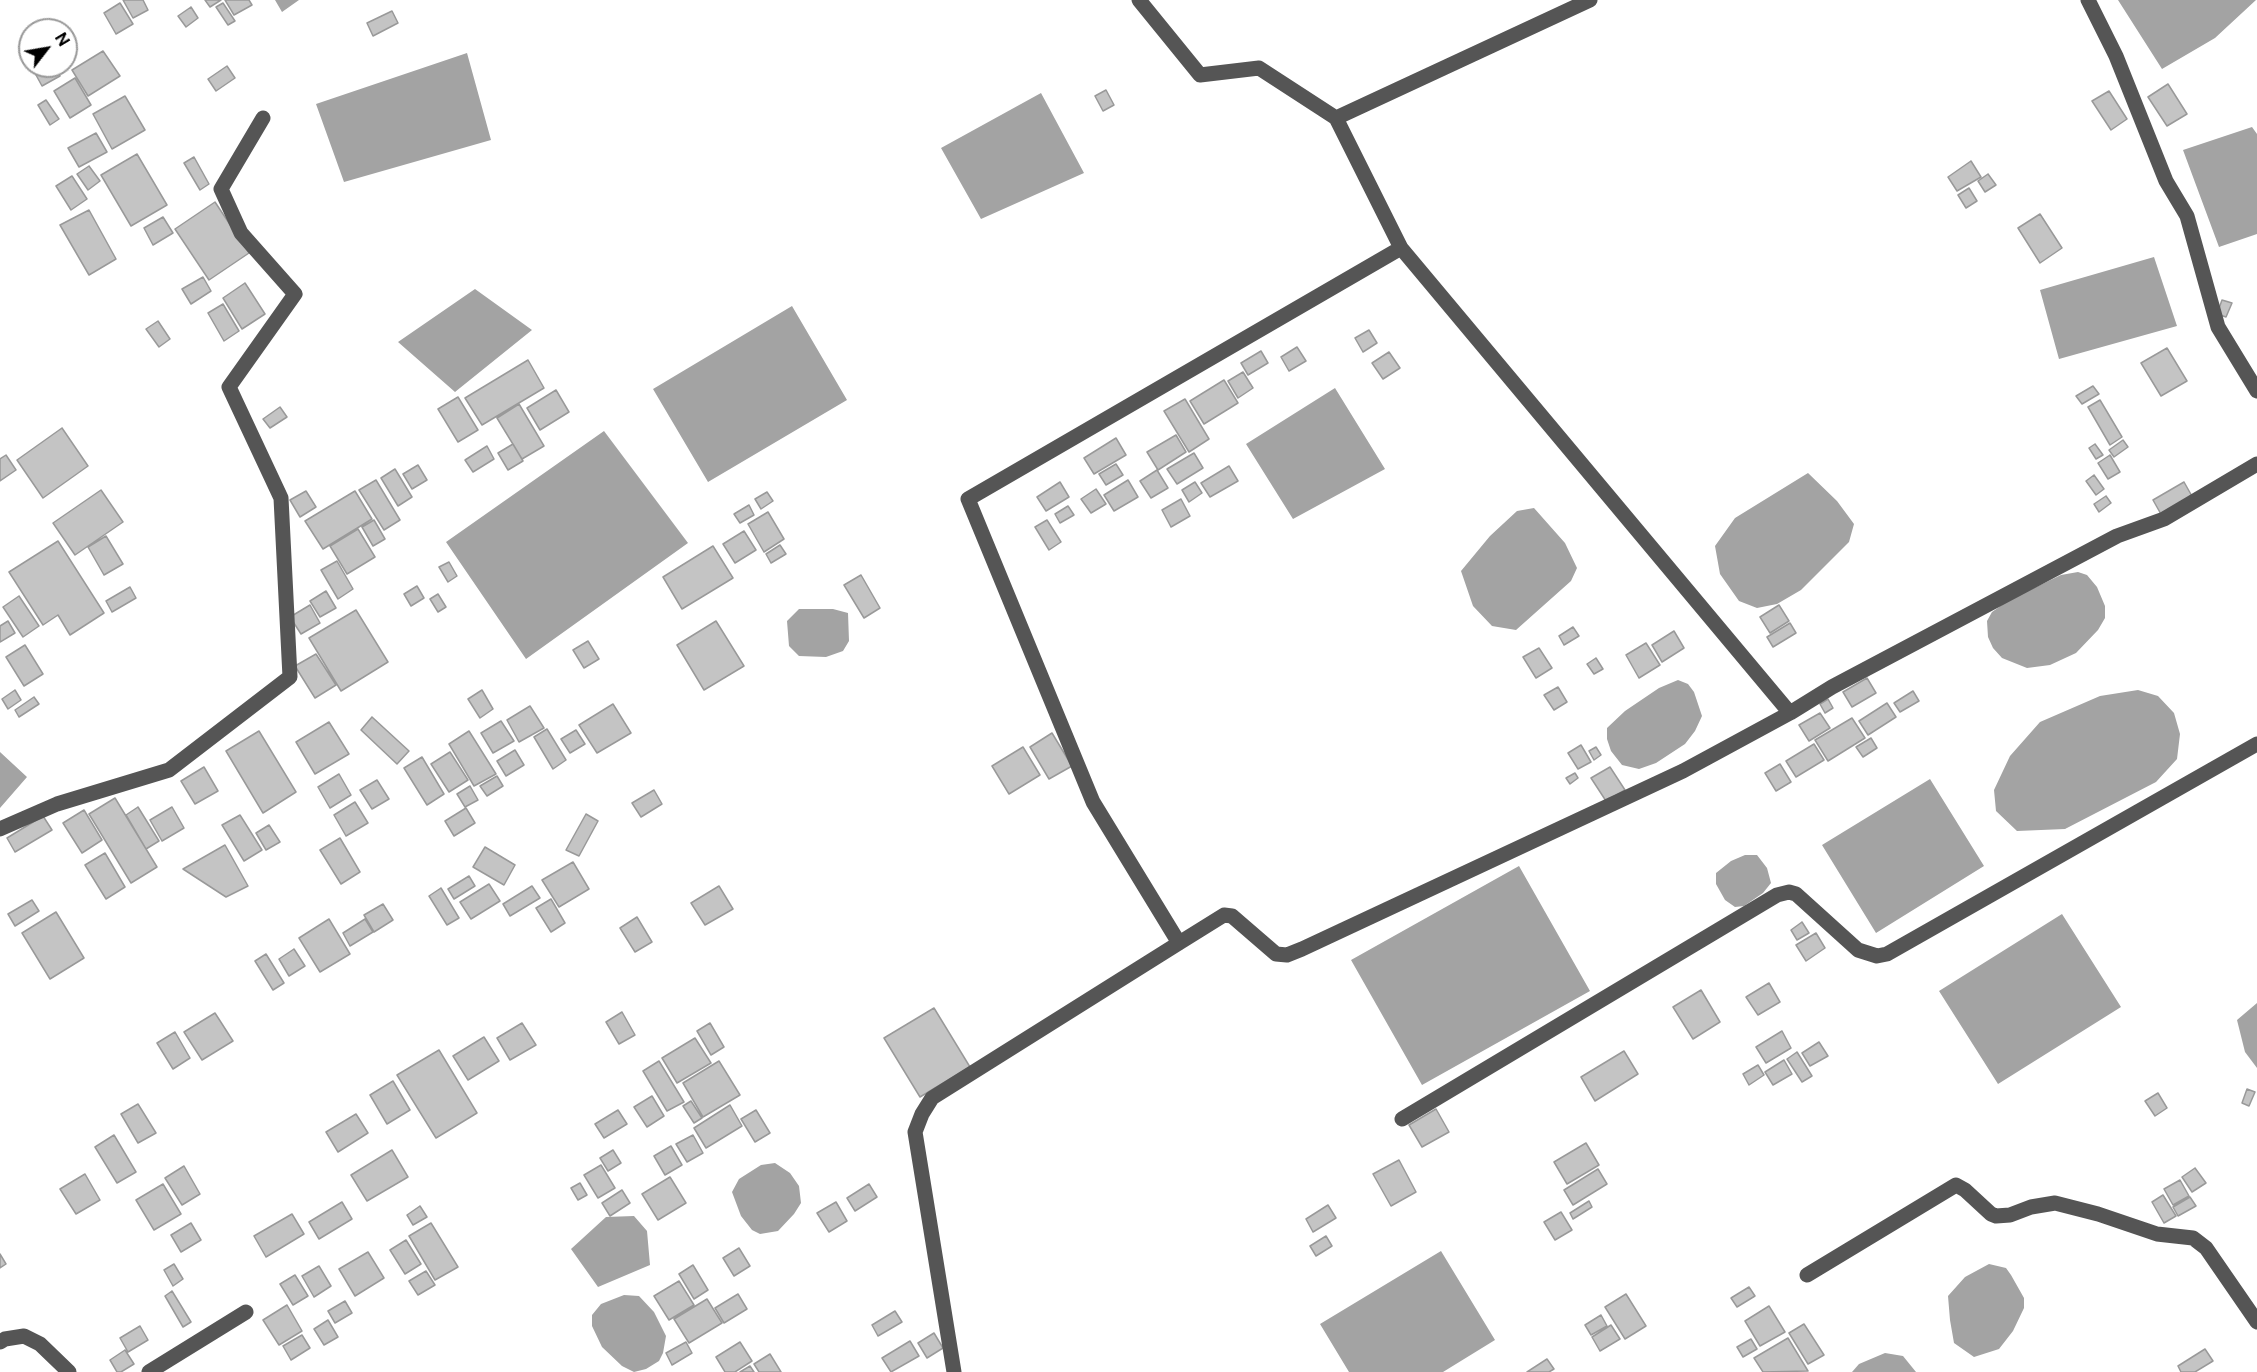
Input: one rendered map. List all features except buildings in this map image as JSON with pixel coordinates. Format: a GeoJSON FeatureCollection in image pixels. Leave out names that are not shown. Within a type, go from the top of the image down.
{"type":"FeatureCollection","features":[{"type":"Feature","properties":{"kind":"street"},"geometry":{"type":"LineString","coordinates":[[1139,0],[1200,75],[1259,68],[1336,118],[1401,248],[1790,713]]}},
{"type":"Feature","properties":{"kind":"street"},"geometry":{"type":"LineString","coordinates":[[1336,118],[1590,0]]}},
{"type":"Feature","properties":{"kind":"street"},"geometry":{"type":"LineString","coordinates":[[2088,0],[2116,56],[2166,181],[2187,216],[2218,327],[2257,391]]}},
{"type":"Feature","properties":{"kind":"street"},"geometry":{"type":"LineString","coordinates":[[0,829],[57,804],[169,770],[290,677],[281,498],[229,387],[296,294],[241,233],[221,189],[263,118]]}},
{"type":"Feature","properties":{"kind":"street"},"geometry":{"type":"LineString","coordinates":[[1179,944],[1093,802],[968,499],[1401,248]]}},
{"type":"Feature","properties":{"kind":"street"},"geometry":{"type":"LineString","coordinates":[[954,1372],[915,1132],[932,1098],[1224,915],[1232,916],[1276,954],[1281,956],[1294,952],[1683,771],[1843,682],[2117,536],[2164,519],[2257,464]]}},
{"type":"Feature","properties":{"kind":"street"},"geometry":{"type":"LineString","coordinates":[[1402,1119],[1778,896],[1789,892],[1796,894],[1858,950],[1877,956],[1887,954],[2257,744]]}},
{"type":"Feature","properties":{"kind":"street"},"geometry":{"type":"LineString","coordinates":[[1807,1275],[1956,1185],[1965,1190],[1990,1214],[1996,1216],[2010,1215],[2031,1207],[2055,1203],[2098,1214],[2157,1234],[2193,1238],[2206,1248],[2257,1322]]}},
{"type":"Feature","properties":{"kind":"street"},"geometry":{"type":"LineString","coordinates":[[149,1372],[246,1312]]}},
{"type":"Feature","properties":{"kind":"street"},"geometry":{"type":"LineString","coordinates":[[0,1342],[24,1336],[40,1344],[69,1372]]}},
{"type":"Feature","properties":{"kind":"shaded area"},"geometry":{"type":"Polygon","coordinates":[[[275,0],[299,0],[282,12],[275,0]]]}},
{"type":"Feature","properties":{"kind":"shaded area"},"geometry":{"type":"Polygon","coordinates":[[[2118,0],[2256,0],[2215,38],[2162,69],[2118,0]]]}},
{"type":"Feature","properties":{"kind":"shaded area"},"geometry":{"type":"Polygon","coordinates":[[[467,53],[491,140],[344,182],[316,104],[467,53]]]}},
{"type":"Feature","properties":{"kind":"shaded area"},"geometry":{"type":"Polygon","coordinates":[[[1041,93],[1084,173],[981,219],[941,148],[1041,93]]]}},
{"type":"Feature","properties":{"kind":"shaded area"},"geometry":{"type":"Polygon","coordinates":[[[2252,127],[2257,134],[2257,234],[2219,247],[2183,150],[2252,127]]]}},
{"type":"Feature","properties":{"kind":"shaded area"},"geometry":{"type":"Polygon","coordinates":[[[2154,257],[2177,326],[2059,359],[2040,290],[2154,257]]]}},
{"type":"Feature","properties":{"kind":"shaded area"},"geometry":{"type":"Polygon","coordinates":[[[475,289],[532,330],[455,392],[398,342],[475,289]]]}},
{"type":"Feature","properties":{"kind":"shaded area"},"geometry":{"type":"Polygon","coordinates":[[[792,306],[847,400],[708,482],[653,389],[792,306]]]}},
{"type":"Feature","properties":{"kind":"shaded area"},"geometry":{"type":"Polygon","coordinates":[[[1335,388],[1385,469],[1293,519],[1246,444],[1335,388]]]}},
{"type":"Feature","properties":{"kind":"shaded area"},"geometry":{"type":"Polygon","coordinates":[[[604,431],[688,543],[526,659],[446,542],[604,431]]]}},
{"type":"Feature","properties":{"kind":"shaded area"},"geometry":{"type":"Polygon","coordinates":[[[1808,473],[1837,501],[1854,524],[1849,542],[1801,590],[1777,604],[1757,608],[1739,601],[1720,574],[1715,546],[1735,518],[1808,473]]]}},
{"type":"Feature","properties":{"kind":"shaded area"},"geometry":{"type":"Polygon","coordinates":[[[1534,508],[1565,543],[1577,568],[1571,581],[1516,630],[1492,626],[1473,606],[1461,571],[1490,536],[1517,511],[1534,508]]]}},
{"type":"Feature","properties":{"kind":"shaded area"},"geometry":{"type":"Polygon","coordinates":[[[2078,572],[2087,575],[2097,587],[2105,606],[2105,618],[2098,630],[2076,653],[2050,665],[2027,668],[2002,658],[1993,648],[1988,637],[1987,621],[1992,612],[2009,600],[2061,575],[2078,572]]]}},
{"type":"Feature","properties":{"kind":"shaded area"},"geometry":{"type":"Polygon","coordinates":[[[799,609],[833,609],[848,613],[849,641],[843,651],[826,657],[799,656],[789,646],[787,621],[799,609]]]}},
{"type":"Feature","properties":{"kind":"shaded area"},"geometry":{"type":"Polygon","coordinates":[[[1678,680],[1688,684],[1694,692],[1702,716],[1695,731],[1685,744],[1656,763],[1639,769],[1622,765],[1611,751],[1607,739],[1607,728],[1625,711],[1659,688],[1678,680]]]}},
{"type":"Feature","properties":{"kind":"shaded area"},"geometry":{"type":"Polygon","coordinates":[[[2138,690],[2158,696],[2174,713],[2180,734],[2177,759],[2156,782],[2065,829],[2017,831],[1996,811],[1994,790],[2010,756],[2040,722],[2100,696],[2138,690]]]}},
{"type":"Feature","properties":{"kind":"shaded area"},"geometry":{"type":"Polygon","coordinates":[[[0,752],[27,777],[0,808],[0,752]]]}},
{"type":"Feature","properties":{"kind":"shaded area"},"geometry":{"type":"Polygon","coordinates":[[[1930,779],[1984,866],[1876,933],[1822,845],[1930,779]]]}},
{"type":"Feature","properties":{"kind":"shaded area"},"geometry":{"type":"Polygon","coordinates":[[[1745,855],[1757,855],[1767,868],[1771,883],[1763,893],[1744,906],[1735,907],[1725,900],[1716,884],[1716,873],[1731,861],[1745,855]]]}},
{"type":"Feature","properties":{"kind":"shaded area"},"geometry":{"type":"Polygon","coordinates":[[[1519,866],[1590,991],[1422,1085],[1351,960],[1519,866]]]}},
{"type":"Feature","properties":{"kind":"shaded area"},"geometry":{"type":"Polygon","coordinates":[[[2062,914],[2121,1007],[1998,1084],[1939,991],[2062,914]]]}},
{"type":"Feature","properties":{"kind":"shaded area"},"geometry":{"type":"Polygon","coordinates":[[[2257,1003],[2257,1068],[2245,1052],[2237,1020],[2257,1003]]]}},
{"type":"Feature","properties":{"kind":"shaded area"},"geometry":{"type":"Polygon","coordinates":[[[775,1163],[790,1173],[799,1186],[801,1203],[778,1231],[760,1234],[752,1230],[741,1216],[732,1192],[739,1179],[761,1165],[775,1163]]]}},
{"type":"Feature","properties":{"kind":"shaded area"},"geometry":{"type":"Polygon","coordinates":[[[634,1216],[647,1231],[650,1265],[598,1287],[571,1249],[606,1217],[634,1216]]]}},
{"type":"Feature","properties":{"kind":"shaded area"},"geometry":{"type":"Polygon","coordinates":[[[1441,1251],[1495,1340],[1443,1372],[1349,1372],[1320,1324],[1441,1251]]]}},
{"type":"Feature","properties":{"kind":"shaded area"},"geometry":{"type":"Polygon","coordinates":[[[1989,1264],[2006,1268],[2024,1298],[2024,1308],[2013,1331],[1999,1349],[1974,1357],[1954,1343],[1948,1296],[1965,1277],[1989,1264]]]}},
{"type":"Feature","properties":{"kind":"shaded area"},"geometry":{"type":"Polygon","coordinates":[[[624,1295],[639,1296],[654,1312],[666,1336],[659,1361],[646,1369],[634,1372],[622,1366],[602,1347],[592,1326],[592,1315],[601,1304],[624,1295]]]}},
{"type":"Feature","properties":{"kind":"shaded area"},"geometry":{"type":"Polygon","coordinates":[[[1885,1353],[1903,1356],[1916,1372],[1852,1372],[1859,1364],[1885,1353]]]}}]}
